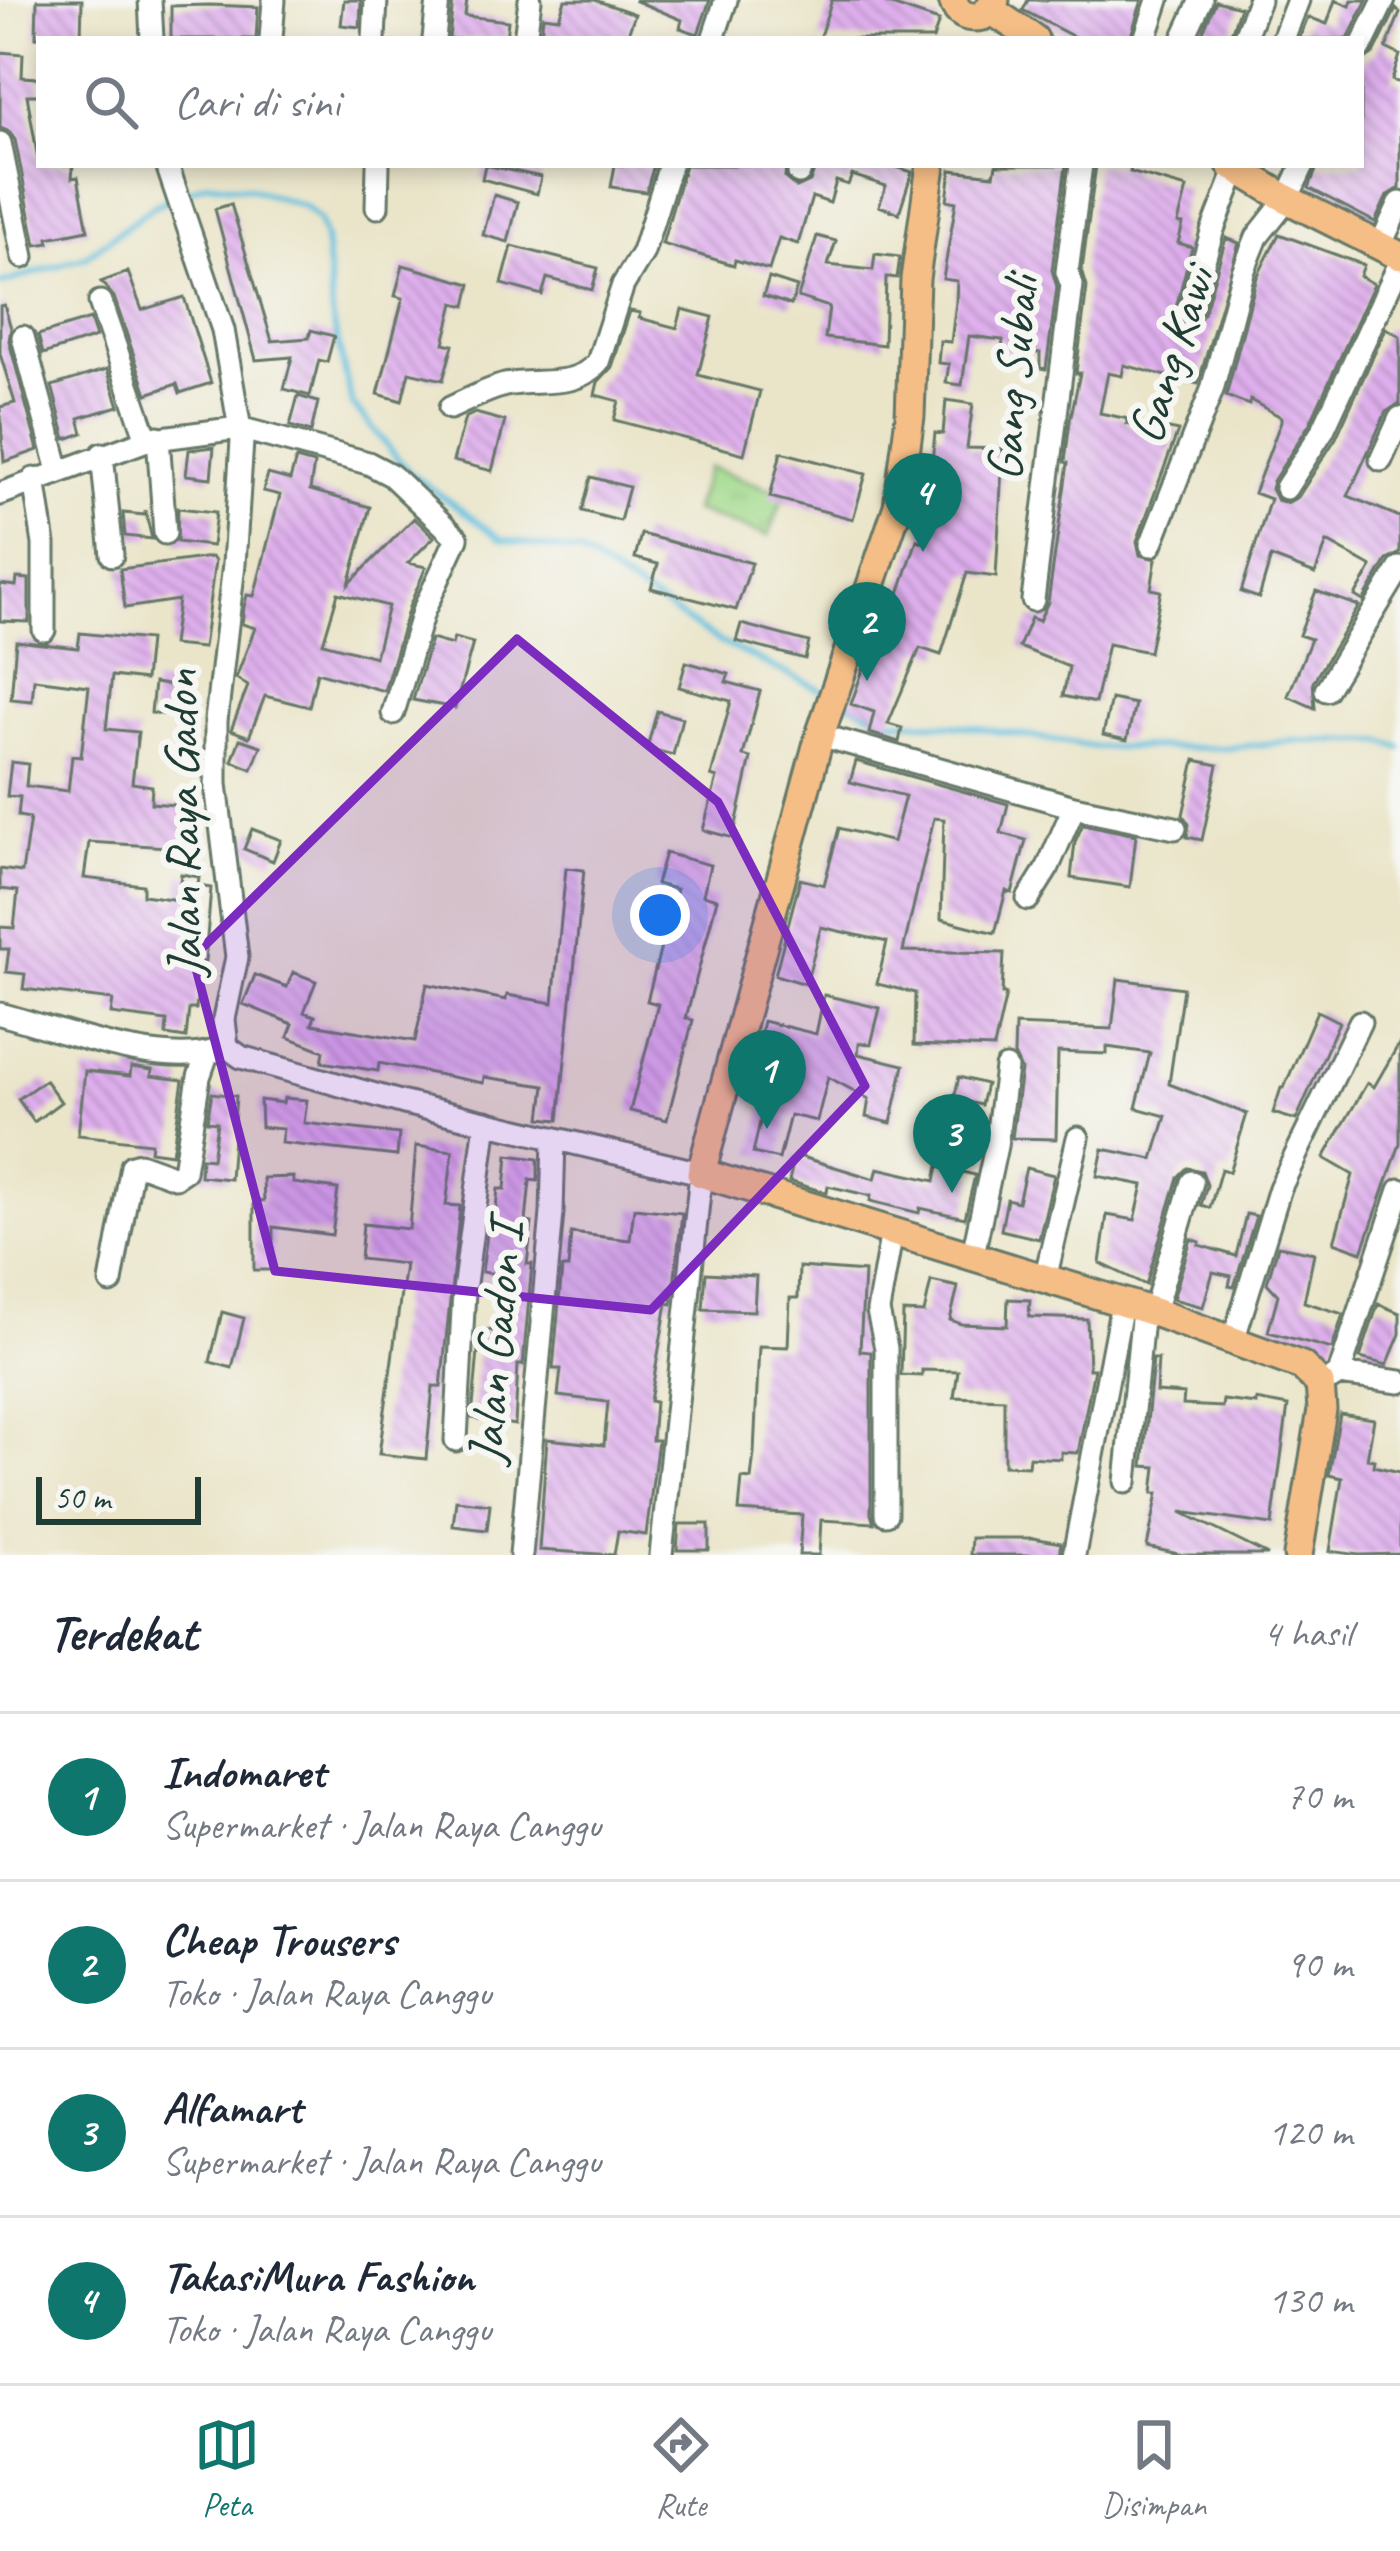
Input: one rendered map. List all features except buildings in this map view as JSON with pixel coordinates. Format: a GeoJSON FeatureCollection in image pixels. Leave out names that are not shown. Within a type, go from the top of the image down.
{"type":"FeatureCollection","features":[{"type":"Feature","properties":{"kind":"main road"},"geometry":{"type":"LineString","coordinates":[[975,13],[1027,36]]}},
{"type":"Feature","properties":{"kind":"main road"},"geometry":{"type":"LineString","coordinates":[[931,168],[915,279],[910,416],[898,506],[820,735],[700,1173],[1140,1309],[1286,1358],[1330,1379],[1298,1555]]}},
{"type":"Feature","properties":{"kind":"main road"},"geometry":{"type":"LineString","coordinates":[[1238,168],[1286,199],[1394,255]]}},
{"type":"Feature","properties":{"kind":"street"},"geometry":{"type":"LineString","coordinates":[[151,0],[152,36]]}},
{"type":"Feature","properties":{"kind":"street"},"geometry":{"type":"LineString","coordinates":[[271,36],[274,0]]}},
{"type":"Feature","properties":{"kind":"street"},"geometry":{"type":"LineString","coordinates":[[374,36],[376,0]]}},
{"type":"Feature","properties":{"kind":"street"},"geometry":{"type":"LineString","coordinates":[[434,36],[438,0]]}},
{"type":"Feature","properties":{"kind":"street"},"geometry":{"type":"LineString","coordinates":[[525,36],[530,0]]}},
{"type":"Feature","properties":{"kind":"street"},"geometry":{"type":"LineString","coordinates":[[713,36],[726,0]]}},
{"type":"Feature","properties":{"kind":"street"},"geometry":{"type":"LineString","coordinates":[[1146,36],[1158,0]]}},
{"type":"Feature","properties":{"kind":"street"},"geometry":{"type":"LineString","coordinates":[[1184,36],[1201,0]]}},
{"type":"Feature","properties":{"kind":"street"},"geometry":{"type":"LineString","coordinates":[[1245,36],[1259,0]]}},
{"type":"Feature","properties":{"kind":"street"},"geometry":{"type":"LineString","coordinates":[[1284,36],[1298,0]]}},
{"type":"Feature","properties":{"kind":"street"},"geometry":{"type":"LineString","coordinates":[[1364,41],[1384,0]]}},
{"type":"Feature","properties":{"kind":"street"},"geometry":{"type":"LineString","coordinates":[[0,143],[23,257]]}},
{"type":"Feature","properties":{"kind":"street","name":"Jalan Raya Gadon"},"geometry":{"type":"LineString","coordinates":[[168,168],[223,330],[242,441],[216,721],[216,784],[236,956],[217,1051],[700,1173]]}},
{"type":"Feature","properties":{"kind":"street"},"geometry":{"type":"LineString","coordinates":[[377,207],[378,168]]}},
{"type":"Feature","properties":{"kind":"street"},"geometry":{"type":"LineString","coordinates":[[450,408],[497,387],[565,381],[590,371],[598,362],[638,260],[669,168]]}},
{"type":"Feature","properties":{"kind":"street","name":"Gang Subali"},"geometry":{"type":"LineString","coordinates":[[1033,600],[1072,284],[1067,272],[1081,168]]}},
{"type":"Feature","properties":{"kind":"street"},"geometry":{"type":"LineString","coordinates":[[1190,308],[1234,168]]}},
{"type":"Feature","properties":{"kind":"street","name":"Gang Kawi"},"geometry":{"type":"LineString","coordinates":[[1151,545],[1209,398],[1243,272],[1257,238],[1302,168]]}},
{"type":"Feature","properties":{"kind":"street"},"geometry":{"type":"LineString","coordinates":[[1286,488],[1319,436],[1394,255],[1400,203]]}},
{"type":"Feature","properties":{"kind":"street"},"geometry":{"type":"LineString","coordinates":[[100,302],[153,438],[165,532]]}},
{"type":"Feature","properties":{"kind":"street"},"geometry":{"type":"LineString","coordinates":[[23,338],[59,471]]}},
{"type":"Feature","properties":{"kind":"street"},"geometry":{"type":"LineString","coordinates":[[1381,460],[1400,418]]}},
{"type":"Feature","properties":{"kind":"street"},"geometry":{"type":"LineString","coordinates":[[0,494],[153,438],[239,428],[332,451],[391,475],[457,538],[423,612],[393,713]]}},
{"type":"Feature","properties":{"kind":"street"},"geometry":{"type":"LineString","coordinates":[[102,454],[112,555]]}},
{"type":"Feature","properties":{"kind":"street"},"geometry":{"type":"LineString","coordinates":[[34,479],[44,544],[44,630]]}},
{"type":"Feature","properties":{"kind":"street"},"geometry":{"type":"LineString","coordinates":[[1326,690],[1400,568]]}},
{"type":"Feature","properties":{"kind":"street"},"geometry":{"type":"LineString","coordinates":[[820,735],[1074,807],[1175,828]]}},
{"type":"Feature","properties":{"kind":"street"},"geometry":{"type":"LineString","coordinates":[[1028,899],[1074,807]]}},
{"type":"Feature","properties":{"kind":"street"},"geometry":{"type":"LineString","coordinates":[[0,1014],[140,1050],[217,1051]]}},
{"type":"Feature","properties":{"kind":"street"},"geometry":{"type":"LineString","coordinates":[[1234,1341],[1280,1188],[1360,1022]]}},
{"type":"Feature","properties":{"kind":"street"},"geometry":{"type":"LineString","coordinates":[[111,1282],[132,1166],[139,1164],[175,1177],[184,1171],[199,1077],[217,1051]]}},
{"type":"Feature","properties":{"kind":"street"},"geometry":{"type":"LineString","coordinates":[[972,1259],[996,1147],[1006,1068]]}},
{"type":"Feature","properties":{"kind":"street"},"geometry":{"type":"LineString","coordinates":[[456,1440],[464,1292],[486,1122]]}},
{"type":"Feature","properties":{"kind":"street","name":"Jalan Gadon I"},"geometry":{"type":"LineString","coordinates":[[520,1555],[552,1214],[554,1138]]}},
{"type":"Feature","properties":{"kind":"street"},"geometry":{"type":"LineString","coordinates":[[1045,1279],[1078,1138]]}},
{"type":"Feature","properties":{"kind":"street"},"geometry":{"type":"LineString","coordinates":[[661,1555],[700,1173]]}},
{"type":"Feature","properties":{"kind":"street"},"geometry":{"type":"LineString","coordinates":[[1074,1555],[1140,1309],[1192,1182]]}},
{"type":"Feature","properties":{"kind":"street"},"geometry":{"type":"LineString","coordinates":[[1397,1373],[1330,1379],[1400,1190]]}},
{"type":"Feature","properties":{"kind":"street"},"geometry":{"type":"LineString","coordinates":[[886,1514],[886,1348],[878,1311],[892,1231]]}},
{"type":"Feature","properties":{"kind":"street"},"geometry":{"type":"LineString","coordinates":[[1126,1482],[1140,1309]]}},
{"type":"Feature","properties":{"kind":"highlighted area"},"geometry":{"type":"Polygon","coordinates":[[[517,639],[718,802],[865,1086],[651,1310],[275,1271],[193,957],[517,639]]]}},
{"type":"Feature","properties":{"kind":"green space"},"geometry":{"type":"Polygon","coordinates":[[[708,467],[784,494],[769,536],[694,511],[708,467]]]}},
{"type":"Feature","properties":{"kind":"waterway"},"geometry":{"type":"LineString","coordinates":[[184,193],[207,183],[249,188],[304,206],[319,220],[333,321],[352,404],[409,472],[501,539],[580,553],[720,642],[826,692]]}},
{"type":"Feature","properties":{"kind":"waterway"},"geometry":{"type":"LineString","coordinates":[[0,284],[85,257],[172,198]]}},
{"type":"Feature","properties":{"kind":"waterway"},"geometry":{"type":"LineString","coordinates":[[843,700],[886,720],[965,726],[1096,747],[1229,748],[1290,741],[1381,741],[1400,747]]}},
{"type":"Feature","properties":{"kind":"place","name":"TakasiMura Fashion"},"geometry":{"type":"Point","coordinates":[923,552]}},
{"type":"Feature","properties":{"kind":"place","name":"Cheap Trousers"},"geometry":{"type":"Point","coordinates":[867,681]}},
{"type":"Feature","properties":{"kind":"place","name":"Indomaret"},"geometry":{"type":"Point","coordinates":[767,1129]}},
{"type":"Feature","properties":{"kind":"place","name":"Alfamart"},"geometry":{"type":"Point","coordinates":[952,1193]}}]}
